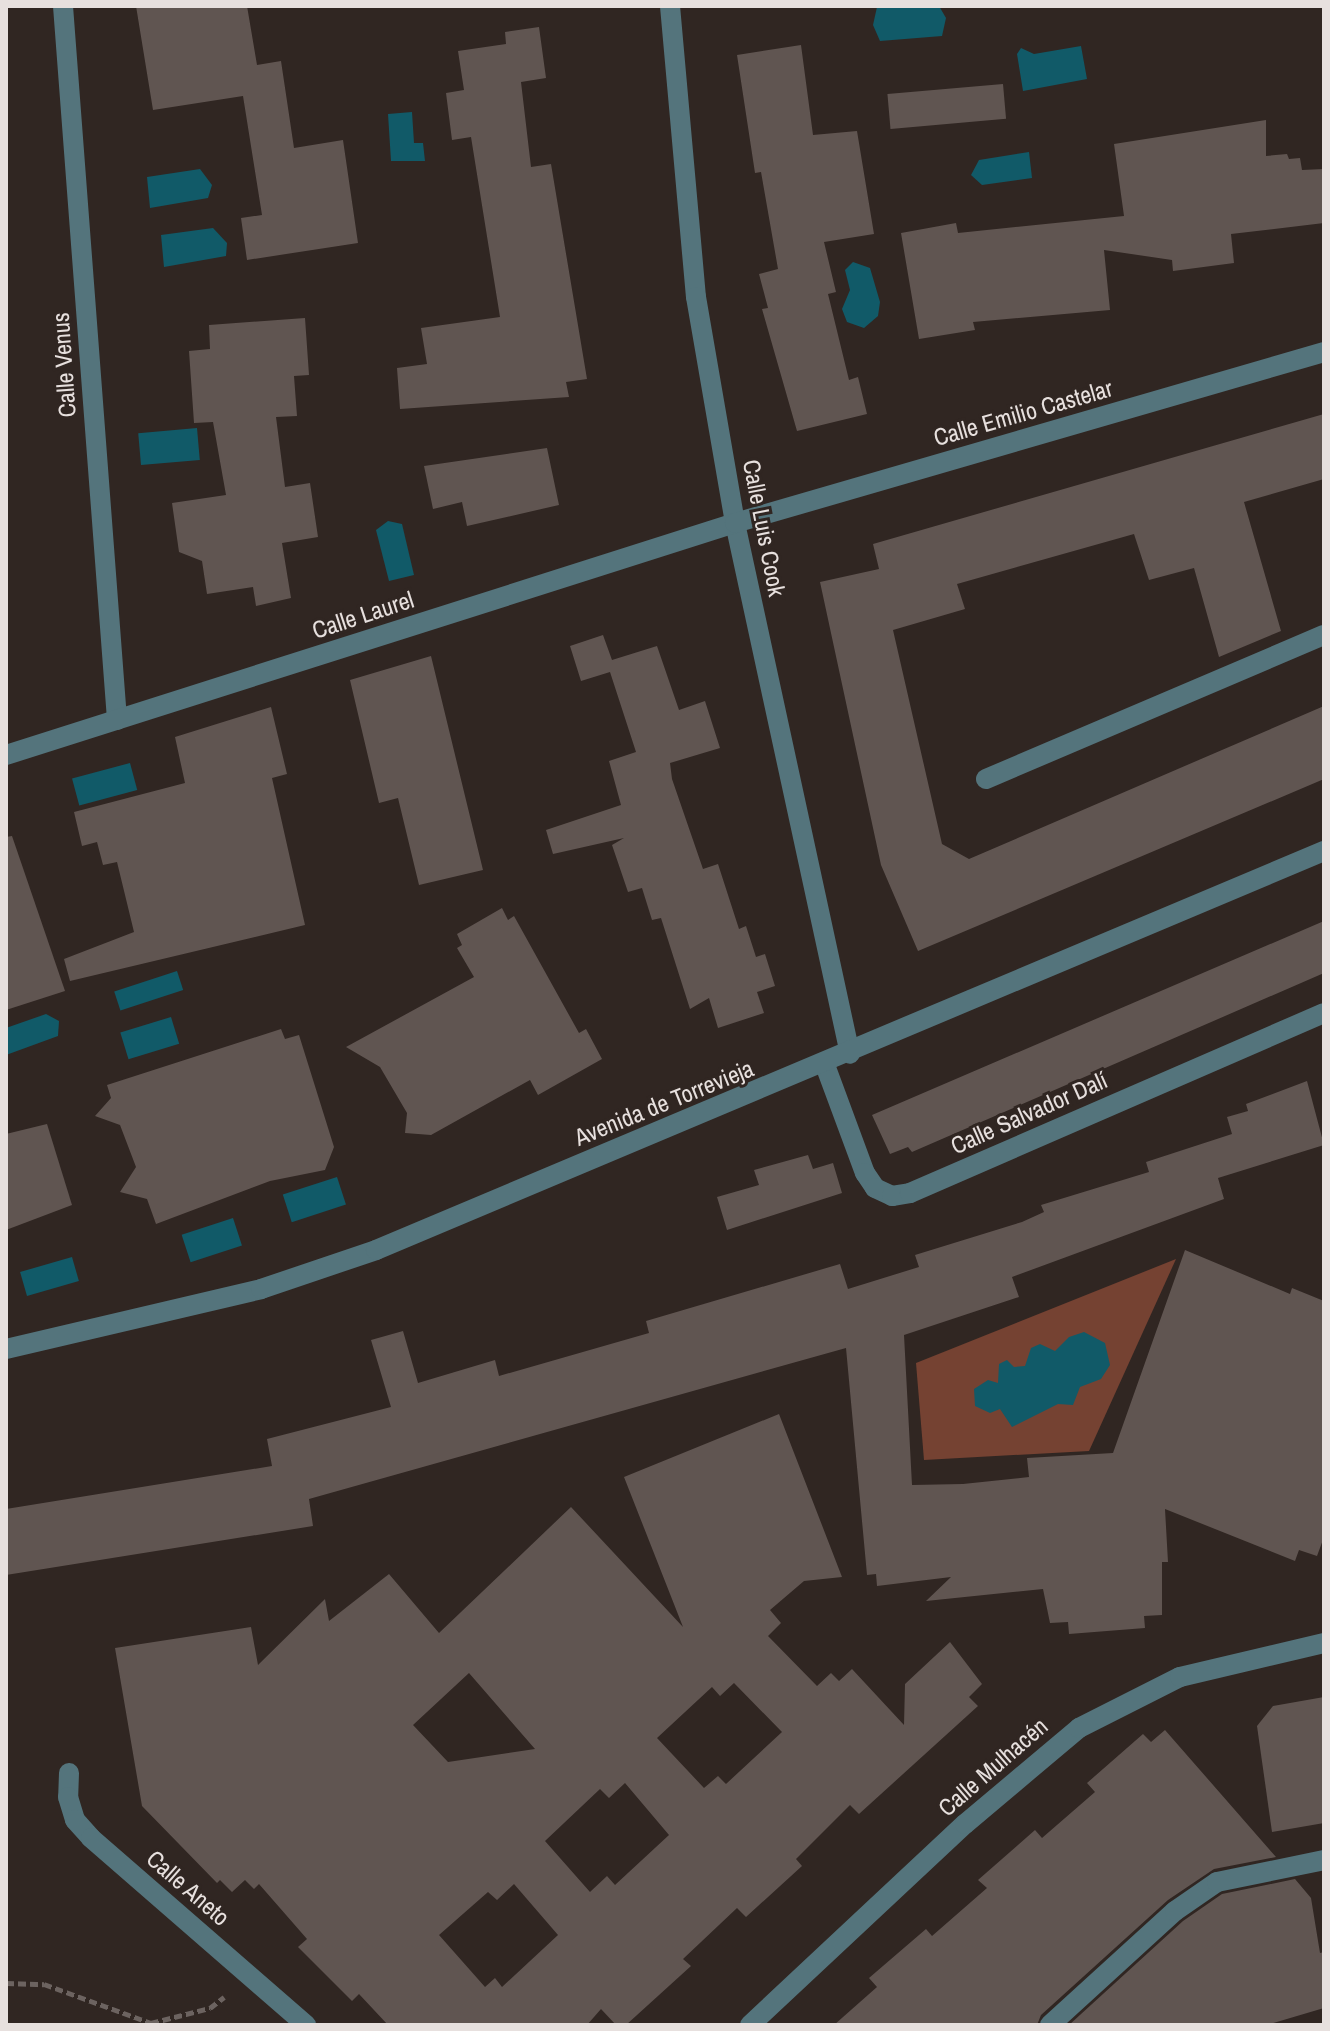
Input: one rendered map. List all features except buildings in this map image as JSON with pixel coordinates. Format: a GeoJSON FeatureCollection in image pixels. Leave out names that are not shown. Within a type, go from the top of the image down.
{"type":"FeatureCollection","features":[{"type":"Feature","properties":{"kind":"street","name":"Calle Venus"},"geometry":{"type":"LineString","coordinates":[[63,6],[117,720]]}},
{"type":"Feature","properties":{"kind":"street","name":"Calle Luis Cook"},"geometry":{"type":"LineString","coordinates":[[670,6],[696,297],[735,523],[850,1054]]}},
{"type":"Feature","properties":{"kind":"street","name":"Calle Emilio Castelar"},"geometry":{"type":"LineString","coordinates":[[735,523],[1324,352]]}},
{"type":"Feature","properties":{"kind":"street","name":"Calle Laurel"},"geometry":{"type":"LineString","coordinates":[[6,755],[735,523]]}},
{"type":"Feature","properties":{"kind":"street"},"geometry":{"type":"LineString","coordinates":[[986,779],[1324,635]]}},
{"type":"Feature","properties":{"kind":"street","name":"Avenida de Torrevieja"},"geometry":{"type":"LineString","coordinates":[[6,1349],[261,1289],[376,1250],[825,1065],[1324,851]]}},
{"type":"Feature","properties":{"kind":"street","name":"Calle Salvador Dalí"},"geometry":{"type":"LineString","coordinates":[[825,1065],[865,1173],[875,1188],[892,1196],[910,1193],[1324,1013]]}},
{"type":"Feature","properties":{"kind":"street","name":"Calle Mulhacén"},"geometry":{"type":"LineString","coordinates":[[750,2025],[965,1824],[1079,1728],[1180,1677],[1230,1661],[1324,1643]]}},
{"type":"Feature","properties":{"kind":"street","name":"Calle Aneto"},"geometry":{"type":"LineString","coordinates":[[69,1773],[68,1797],[75,1820],[91,1838],[306,2025]]}},
{"type":"Feature","properties":{"kind":"street"},"geometry":{"type":"LineString","coordinates":[[1050,2025],[1175,1911],[1217,1882],[1324,1860]]}},
{"type":"Feature","properties":{"kind":"path"},"geometry":{"type":"LineString","coordinates":[[6,1983],[44,1984],[151,2023],[210,2008],[233,1990]]}},
{"type":"Feature","properties":{"kind":"shaded area"},"geometry":{"type":"Polygon","coordinates":[[[1176,1259],[1089,1451],[924,1460],[916,1363],[1176,1259]]]}},
{"type":"Feature","properties":{"kind":"water"},"geometry":{"type":"Polygon","coordinates":[[[939,6],[946,18],[942,36],[880,41],[873,25],[877,7],[939,6]]]}},
{"type":"Feature","properties":{"kind":"water"},"geometry":{"type":"Polygon","coordinates":[[[1081,46],[1087,79],[1023,91],[1017,54],[1021,48],[1034,54],[1081,46]]]}},
{"type":"Feature","properties":{"kind":"water"},"geometry":{"type":"Polygon","coordinates":[[[412,112],[414,143],[423,143],[425,161],[391,161],[388,114],[412,112]]]}},
{"type":"Feature","properties":{"kind":"water"},"geometry":{"type":"Polygon","coordinates":[[[1029,152],[1032,178],[982,185],[971,175],[979,160],[1029,152]]]}},
{"type":"Feature","properties":{"kind":"water"},"geometry":{"type":"Polygon","coordinates":[[[200,169],[212,185],[208,198],[150,208],[147,177],[200,169]]]}},
{"type":"Feature","properties":{"kind":"water"},"geometry":{"type":"Polygon","coordinates":[[[213,228],[227,243],[226,256],[164,267],[161,235],[213,228]]]}},
{"type":"Feature","properties":{"kind":"water"},"geometry":{"type":"Polygon","coordinates":[[[853,262],[870,268],[880,302],[878,316],[864,328],[847,322],[842,309],[850,290],[845,270],[853,262]]]}},
{"type":"Feature","properties":{"kind":"water"},"geometry":{"type":"Polygon","coordinates":[[[197,428],[200,460],[141,465],[138,433],[197,428]]]}},
{"type":"Feature","properties":{"kind":"water"},"geometry":{"type":"Polygon","coordinates":[[[388,521],[402,524],[414,575],[389,581],[376,530],[388,521]]]}},
{"type":"Feature","properties":{"kind":"water"},"geometry":{"type":"Polygon","coordinates":[[[130,763],[137,790],[79,806],[72,779],[130,763]]]}},
{"type":"Feature","properties":{"kind":"water"},"geometry":{"type":"Polygon","coordinates":[[[177,971],[183,990],[120,1010],[114,991],[177,971]]]}},
{"type":"Feature","properties":{"kind":"water"},"geometry":{"type":"Polygon","coordinates":[[[46,1014],[59,1021],[58,1036],[6,1055],[6,1028],[46,1014]]]}},
{"type":"Feature","properties":{"kind":"water"},"geometry":{"type":"Polygon","coordinates":[[[171,1017],[179,1044],[129,1059],[120,1032],[171,1017]]]}},
{"type":"Feature","properties":{"kind":"water"},"geometry":{"type":"Polygon","coordinates":[[[337,1177],[346,1205],[292,1222],[283,1195],[337,1177]]]}},
{"type":"Feature","properties":{"kind":"water"},"geometry":{"type":"Polygon","coordinates":[[[233,1218],[242,1246],[191,1262],[182,1235],[233,1218]]]}},
{"type":"Feature","properties":{"kind":"water"},"geometry":{"type":"Polygon","coordinates":[[[72,1257],[79,1281],[27,1296],[20,1272],[72,1257]]]}},
{"type":"Feature","properties":{"kind":"water"},"geometry":{"type":"Polygon","coordinates":[[[1084,1332],[1105,1343],[1110,1365],[1101,1379],[1080,1387],[1073,1405],[1058,1404],[1012,1427],[1000,1409],[990,1413],[975,1406],[974,1389],[988,1380],[998,1383],[999,1364],[1007,1360],[1014,1367],[1025,1366],[1031,1348],[1040,1344],[1055,1351],[1069,1337],[1084,1332]]]}}]}
